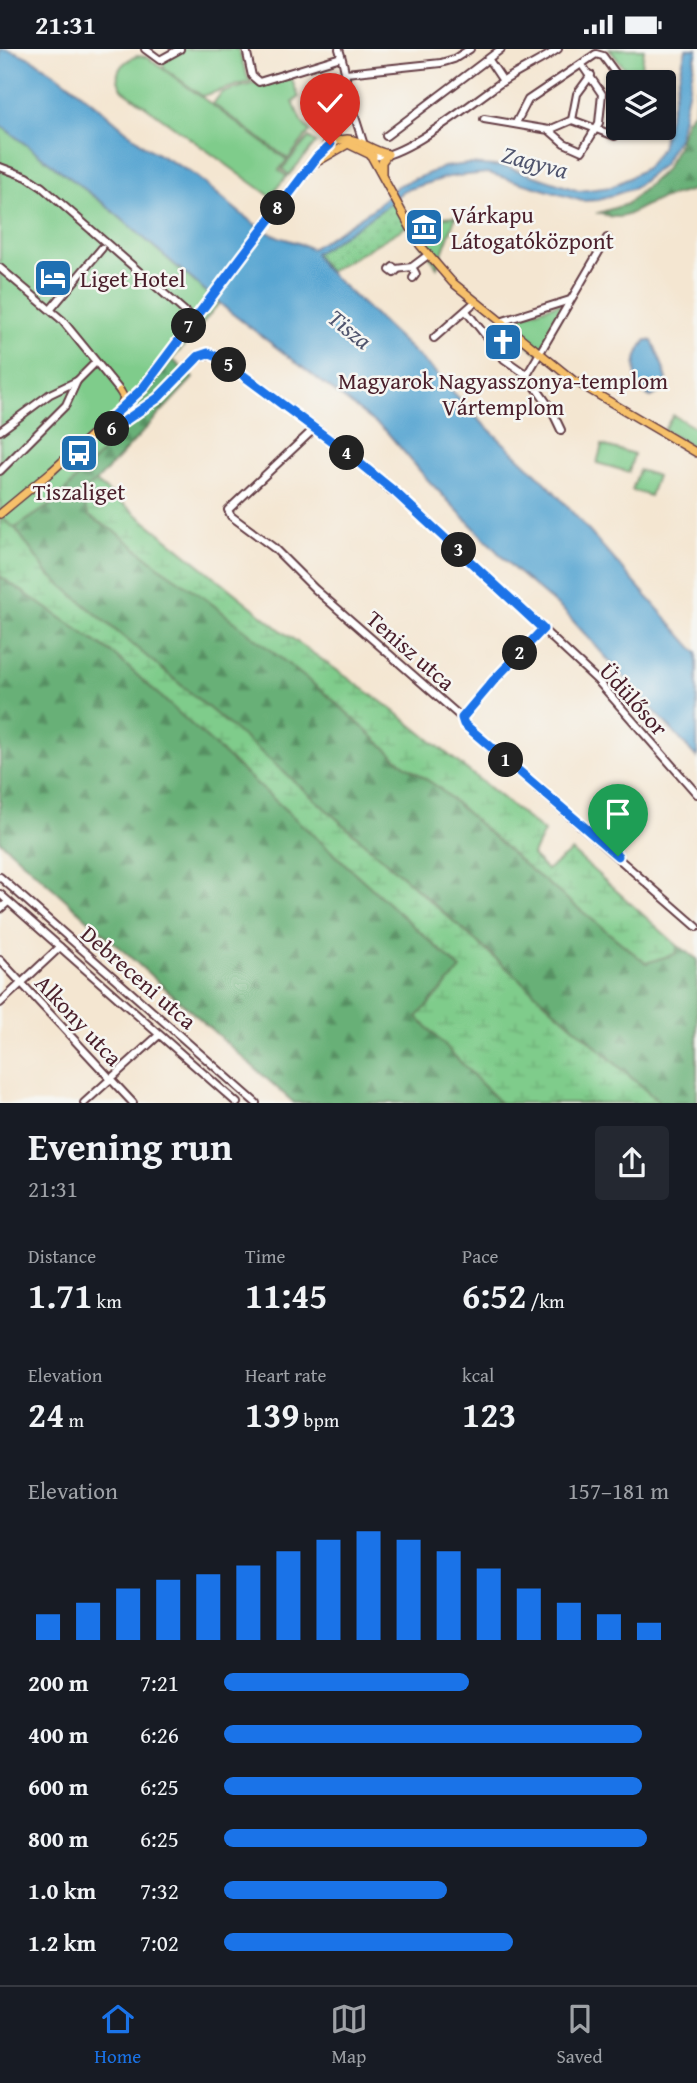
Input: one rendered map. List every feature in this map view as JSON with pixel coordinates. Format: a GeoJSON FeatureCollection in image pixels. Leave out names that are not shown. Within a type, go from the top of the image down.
{"type":"FeatureCollection","features":[{"type":"Feature","properties":{"kind":"main road"},"geometry":{"type":"LineString","coordinates":[[0,514],[141,390],[194,315],[323,150],[348,140],[363,142],[388,153],[380,171]]}},
{"type":"Feature","properties":{"kind":"main road"},"geometry":{"type":"LineString","coordinates":[[348,140],[374,156]]}},
{"type":"Feature","properties":{"kind":"main road"},"geometry":{"type":"LineString","coordinates":[[311,166],[348,140]]}},
{"type":"Feature","properties":{"kind":"main road"},"geometry":{"type":"LineString","coordinates":[[363,142],[374,156],[409,225],[437,267],[539,354],[611,404],[697,453]]}},
{"type":"Feature","properties":{"kind":"main road"},"geometry":{"type":"LineString","coordinates":[[120,391],[141,390]]}},
{"type":"Feature","properties":{"kind":"main road"},"geometry":{"type":"LineString","coordinates":[[120,391],[130,399]]}},
{"type":"Feature","properties":{"kind":"main road"},"geometry":{"type":"LineString","coordinates":[[117,412],[124,398],[120,391]]}},
{"type":"Feature","properties":{"kind":"street"},"geometry":{"type":"LineString","coordinates":[[145,49],[160,60],[180,49]]}},
{"type":"Feature","properties":{"kind":"street"},"geometry":{"type":"LineString","coordinates":[[246,49],[252,76],[259,82],[340,53],[346,73],[351,111],[363,142]]}},
{"type":"Feature","properties":{"kind":"street"},"geometry":{"type":"LineString","coordinates":[[346,73],[441,62],[454,59],[470,49]]}},
{"type":"Feature","properties":{"kind":"street"},"geometry":{"type":"LineString","coordinates":[[386,137],[501,49]]}},
{"type":"Feature","properties":{"kind":"street"},"geometry":{"type":"LineString","coordinates":[[374,156],[388,153],[426,135],[503,81],[558,49]]}},
{"type":"Feature","properties":{"kind":"street"},"geometry":{"type":"LineString","coordinates":[[586,49],[591,57]]}},
{"type":"Feature","properties":{"kind":"street"},"geometry":{"type":"LineString","coordinates":[[516,123],[528,100],[596,54],[603,56],[613,70]]}},
{"type":"Feature","properties":{"kind":"street"},"geometry":{"type":"LineString","coordinates":[[489,60],[503,81]]}},
{"type":"Feature","properties":{"kind":"street"},"geometry":{"type":"LineString","coordinates":[[484,119],[549,130],[564,143],[582,152],[596,130],[602,94],[582,65]]}},
{"type":"Feature","properties":{"kind":"street"},"geometry":{"type":"LineString","coordinates":[[572,120],[577,94],[591,75]]}},
{"type":"Feature","properties":{"kind":"street"},"geometry":{"type":"LineString","coordinates":[[323,150],[339,126],[349,92]]}},
{"type":"Feature","properties":{"kind":"street"},"geometry":{"type":"LineString","coordinates":[[549,130],[572,120],[606,133]]}},
{"type":"Feature","properties":{"kind":"street"},"geometry":{"type":"LineString","coordinates":[[339,126],[348,140],[358,128]]}},
{"type":"Feature","properties":{"kind":"street"},"geometry":{"type":"LineString","coordinates":[[0,167],[27,177],[42,187],[194,315]]}},
{"type":"Feature","properties":{"kind":"street"},"geometry":{"type":"LineString","coordinates":[[527,375],[607,237]]}},
{"type":"Feature","properties":{"kind":"street"},"geometry":{"type":"LineString","coordinates":[[51,309],[102,248]]}},
{"type":"Feature","properties":{"kind":"street"},"geometry":{"type":"LineString","coordinates":[[396,269],[412,267],[428,255]]}},
{"type":"Feature","properties":{"kind":"street"},"geometry":{"type":"LineString","coordinates":[[412,267],[416,274],[414,278]]}},
{"type":"Feature","properties":{"kind":"street"},"geometry":{"type":"LineString","coordinates":[[0,268],[51,309],[120,391]]}},
{"type":"Feature","properties":{"kind":"street"},"geometry":{"type":"LineString","coordinates":[[434,338],[466,311],[472,299]]}},
{"type":"Feature","properties":{"kind":"street"},"geometry":{"type":"LineString","coordinates":[[500,322],[570,300]]}},
{"type":"Feature","properties":{"kind":"street"},"geometry":{"type":"LineString","coordinates":[[466,311],[504,359],[527,375],[551,409],[561,430]]}},
{"type":"Feature","properties":{"kind":"street","name":"Üdülősor"},"geometry":{"type":"LineString","coordinates":[[100,428],[110,431],[158,398],[199,356],[208,353],[220,358],[315,428],[395,492],[597,680],[697,794]]}},
{"type":"Feature","properties":{"kind":"street"},"geometry":{"type":"LineString","coordinates":[[0,431],[50,394],[77,381],[96,362]]}},
{"type":"Feature","properties":{"kind":"street"},"geometry":{"type":"LineString","coordinates":[[0,471],[66,405],[77,381]]}},
{"type":"Feature","properties":{"kind":"street","name":"Tenisz utca"},"geometry":{"type":"LineString","coordinates":[[315,428],[228,510],[462,718],[464,724],[697,927]]}},
{"type":"Feature","properties":{"kind":"street"},"geometry":{"type":"LineString","coordinates":[[462,718],[543,629]]}},
{"type":"Feature","properties":{"kind":"street","name":"Debreceni utca"},"geometry":{"type":"LineString","coordinates":[[0,877],[256,1103]]}},
{"type":"Feature","properties":{"kind":"street","name":"Debreceni utca"},"geometry":{"type":"LineString","coordinates":[[0,894],[237,1103]]}},
{"type":"Feature","properties":{"kind":"street"},"geometry":{"type":"LineString","coordinates":[[0,909],[8,902]]}},
{"type":"Feature","properties":{"kind":"street"},"geometry":{"type":"LineString","coordinates":[[0,1003],[60,947]]}},
{"type":"Feature","properties":{"kind":"street","name":"Alkony utca"},"geometry":{"type":"LineString","coordinates":[[0,960],[133,1103]]}},
{"type":"Feature","properties":{"kind":"street"},"geometry":{"type":"LineString","coordinates":[[84,1103],[159,1035]]}},
{"type":"Feature","properties":{"kind":"green space"},"geometry":{"type":"Polygon","coordinates":[[[182,49],[238,49],[248,78],[252,81],[202,96],[165,69],[162,61],[182,49]]]}},
{"type":"Feature","properties":{"kind":"green space"},"geometry":{"type":"Polygon","coordinates":[[[609,49],[644,49],[641,70],[626,70],[609,49]]]}},
{"type":"Feature","properties":{"kind":"green space"},"geometry":{"type":"Polygon","coordinates":[[[137,56],[147,57],[287,160],[279,170],[287,176],[270,196],[123,90],[118,79],[120,69],[137,56]]]}},
{"type":"Feature","properties":{"kind":"green space"},"geometry":{"type":"Polygon","coordinates":[[[289,73],[299,97],[293,102],[301,121],[310,131],[288,159],[213,104],[221,93],[289,73]]]}},
{"type":"Feature","properties":{"kind":"green space"},"geometry":{"type":"Polygon","coordinates":[[[697,87],[697,189],[659,200],[622,217],[598,213],[627,204],[665,170],[678,145],[686,120],[695,110],[697,87]]]}},
{"type":"Feature","properties":{"kind":"green space"},"geometry":{"type":"Polygon","coordinates":[[[0,125],[103,203],[219,303],[136,404],[110,444],[53,503],[15,528],[0,517],[0,125]]]}},
{"type":"Feature","properties":{"kind":"green space"},"geometry":{"type":"Polygon","coordinates":[[[309,137],[316,143],[289,175],[282,169],[309,137]]]}},
{"type":"Feature","properties":{"kind":"green space"},"geometry":{"type":"Polygon","coordinates":[[[393,197],[409,225],[329,272],[314,254],[383,209],[393,197]]]}},
{"type":"Feature","properties":{"kind":"green space"},"geometry":{"type":"Polygon","coordinates":[[[456,216],[437,267],[409,225],[421,219],[456,216]]]}},
{"type":"Feature","properties":{"kind":"green space"},"geometry":{"type":"Polygon","coordinates":[[[570,300],[539,354],[500,322],[570,300]]]}},
{"type":"Feature","properties":{"kind":"green space"},"geometry":{"type":"Polygon","coordinates":[[[172,359],[193,378],[96,482],[86,489],[89,515],[206,599],[331,698],[402,763],[438,787],[525,865],[646,963],[675,954],[678,946],[697,959],[697,1103],[660,1103],[255,747],[48,574],[15,528],[53,503],[110,444],[172,359]]]}},
{"type":"Feature","properties":{"kind":"green space"},"geometry":{"type":"Polygon","coordinates":[[[673,415],[695,428],[697,426],[697,449],[664,430],[673,415]]]}},
{"type":"Feature","properties":{"kind":"green space"},"geometry":{"type":"Polygon","coordinates":[[[602,445],[634,454],[629,472],[597,463],[602,445]]]}},
{"type":"Feature","properties":{"kind":"green space"},"geometry":{"type":"Polygon","coordinates":[[[639,470],[657,476],[650,496],[632,490],[639,470]]]}},
{"type":"Feature","properties":{"kind":"green space"},"geometry":{"type":"Polygon","coordinates":[[[96,482],[283,632],[393,710],[544,832],[532,856],[547,870],[572,851],[678,946],[675,954],[646,963],[525,865],[438,787],[402,763],[331,698],[206,599],[162,569],[119,534],[89,516],[83,501],[86,489],[96,482]]]}},
{"type":"Feature","properties":{"kind":"green space"},"geometry":{"type":"Polygon","coordinates":[[[0,517],[15,528],[48,574],[255,747],[660,1103],[500,1103],[417,1017],[461,969],[115,655],[0,576],[0,517]]]}},
{"type":"Feature","properties":{"kind":"green space"},"geometry":{"type":"Polygon","coordinates":[[[0,576],[115,655],[462,970],[418,1017],[500,1103],[294,1103],[0,841],[0,576]]]}},
{"type":"Feature","properties":{"kind":"water","name":"Tisza"},"geometry":{"type":"Polygon","coordinates":[[[0,49],[16,52],[55,73],[145,146],[191,173],[262,229],[311,249],[376,207],[397,186],[444,167],[468,164],[508,167],[579,191],[611,187],[627,179],[647,167],[661,148],[663,140],[676,140],[676,89],[686,49],[697,49],[679,136],[663,165],[634,188],[599,200],[582,201],[488,173],[448,177],[403,191],[383,209],[315,254],[323,267],[434,371],[474,415],[549,486],[697,653],[697,758],[565,612],[513,568],[427,479],[386,431],[230,312],[103,203],[0,125],[0,49]]]}},
{"type":"Feature","properties":{"kind":"water"},"geometry":{"type":"Polygon","coordinates":[[[646,340],[652,341],[667,380],[665,389],[651,397],[641,392],[635,371],[638,352],[646,340]]]}},
{"type":"Feature","properties":{"kind":"place","name":"Várkapu Látogatóközpont"},"geometry":{"type":"Point","coordinates":[424,227]}},
{"type":"Feature","properties":{"kind":"place","name":"Liget Hotel"},"geometry":{"type":"Point","coordinates":[53,278]}},
{"type":"Feature","properties":{"kind":"place","name":"Magyarok Nagyasszonya-templom Vártemplom"},"geometry":{"type":"Point","coordinates":[503,342]}},
{"type":"Feature","properties":{"kind":"place","name":"Tiszaliget"},"geometry":{"type":"Point","coordinates":[79,453]}},
{"type":"Feature","properties":{"kind":"route"},"geometry":{"type":"LineString","coordinates":[[330,145],[306,171],[143,388],[100,428],[110,431],[158,398],[199,356],[208,353],[220,358],[395,492],[543,629],[462,718],[464,724],[618,856]]}},
{"type":"Feature","properties":{"kind":"water label","name":"Zagyva"},"geometry":{"type":"Point","coordinates":[535,162]}}]}
